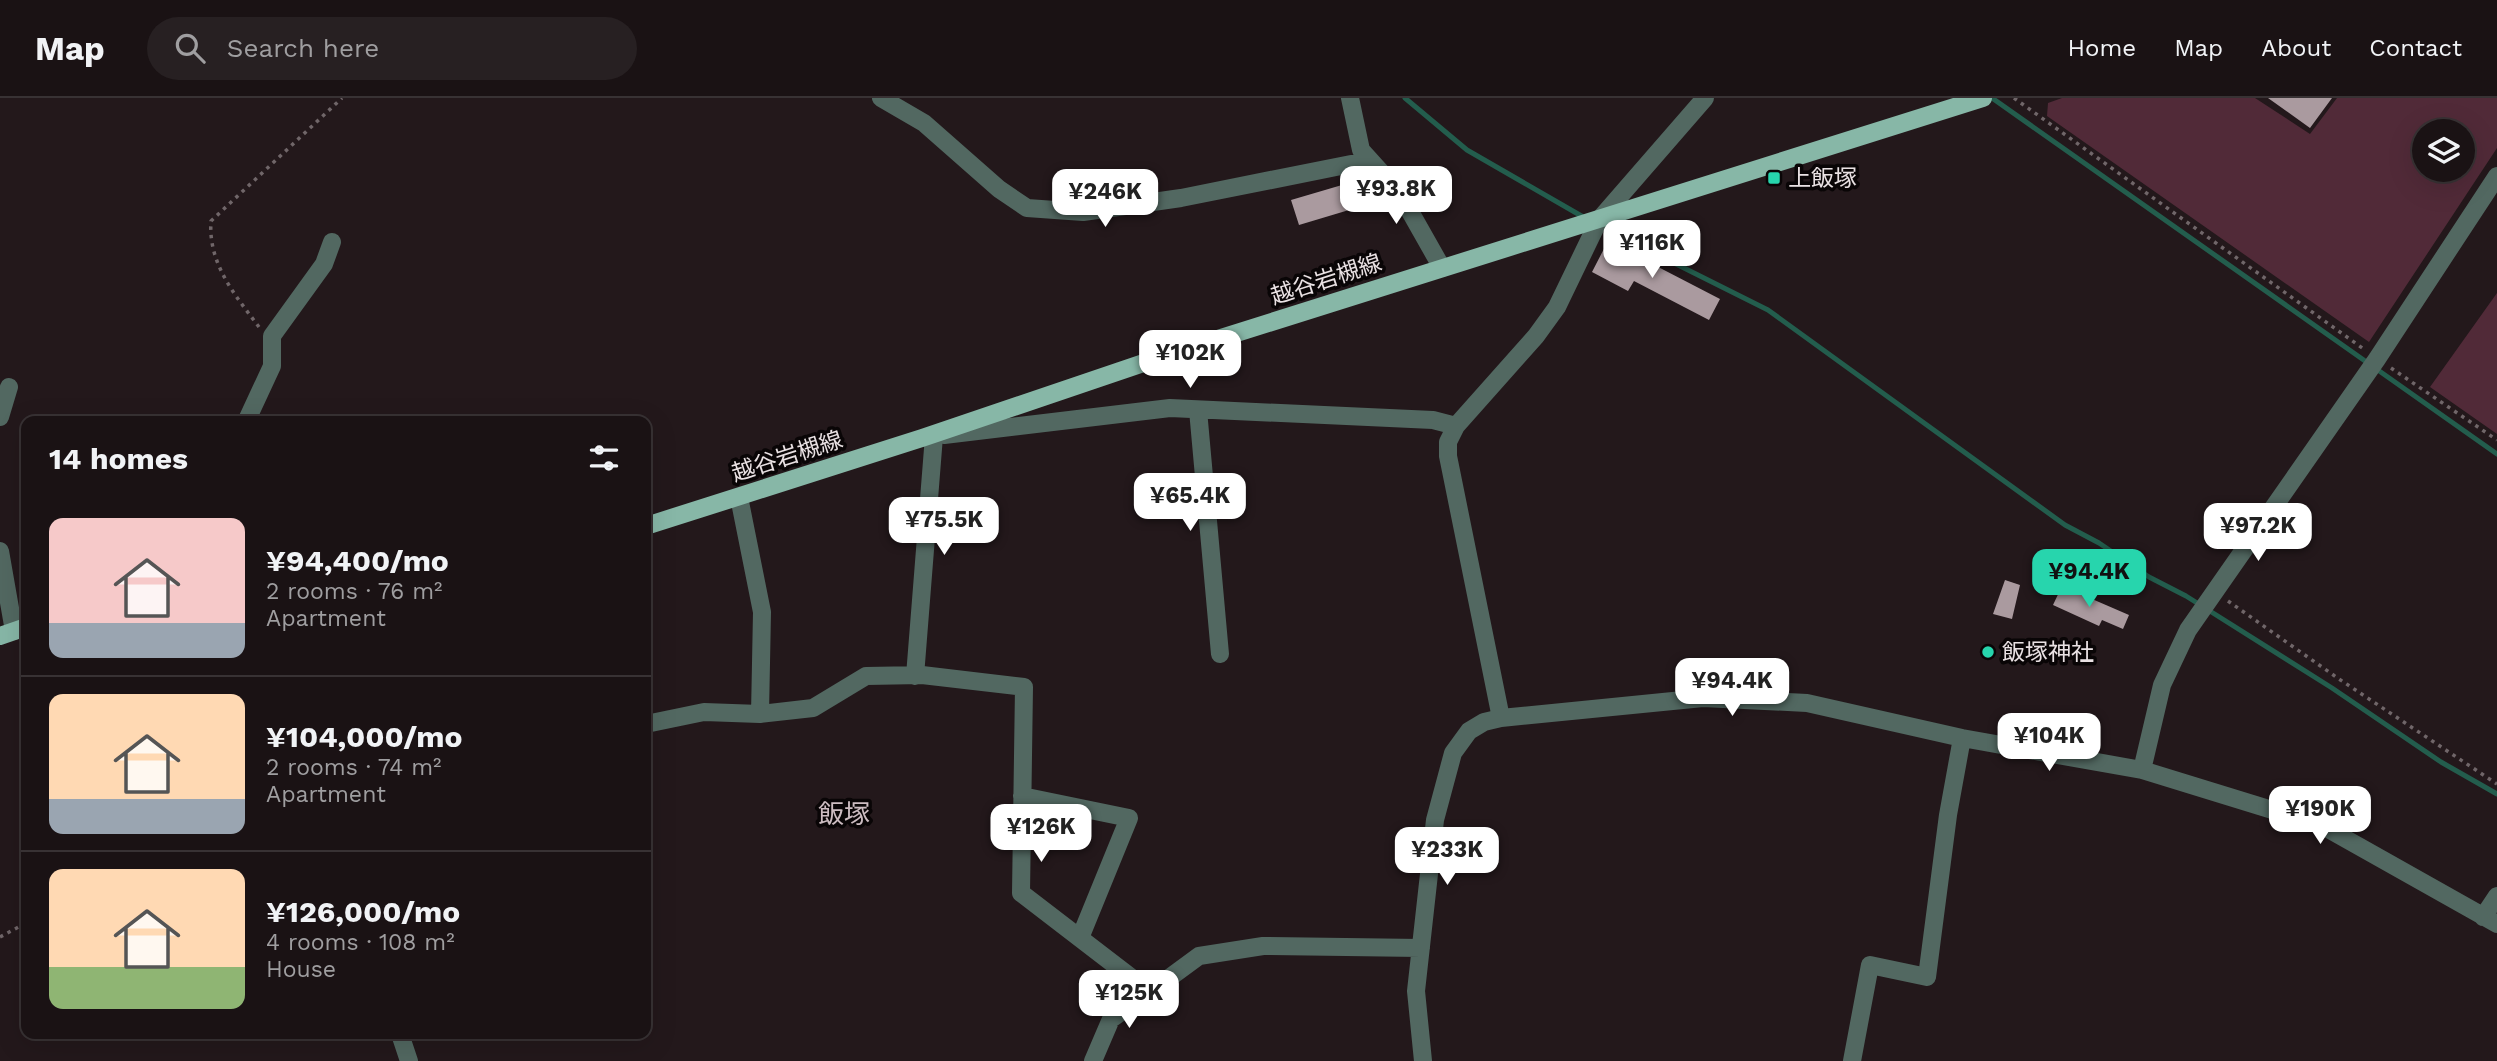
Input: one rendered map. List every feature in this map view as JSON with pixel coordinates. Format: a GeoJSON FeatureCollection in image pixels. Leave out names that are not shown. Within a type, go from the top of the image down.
{"type":"FeatureCollection","features":[{"type":"Feature","properties":{"kind":"main road","name":"越谷岩槻線"},"geometry":{"type":"LineString","coordinates":[[651,524],[928,437],[1170,354],[1983,98]]}},
{"type":"Feature","properties":{"kind":"street"},"geometry":{"type":"LineString","coordinates":[[881,98],[924,123],[999,190],[1027,208],[1083,212],[1181,198],[1351,164],[1373,164]]}},
{"type":"Feature","properties":{"kind":"street"},"geometry":{"type":"LineString","coordinates":[[1350,98],[1362,150],[1399,192],[1441,268]]}},
{"type":"Feature","properties":{"kind":"street"},"geometry":{"type":"LineString","coordinates":[[1501,718],[1448,456],[1448,442],[1455,426],[1536,336],[1557,307],[1599,220],[1705,98]]}},
{"type":"Feature","properties":{"kind":"street"},"geometry":{"type":"LineString","coordinates":[[2143,770],[2162,685],[2188,630],[2377,359],[2497,176]]}},
{"type":"Feature","properties":{"kind":"street"},"geometry":{"type":"LineString","coordinates":[[249,416],[272,366],[272,336],[324,264],[332,242]]}},
{"type":"Feature","properties":{"kind":"street"},"geometry":{"type":"LineString","coordinates":[[0,417],[9,387]]}},
{"type":"Feature","properties":{"kind":"street"},"geometry":{"type":"LineString","coordinates":[[915,676],[928,437],[1170,408],[1433,420],[1455,426]]}},
{"type":"Feature","properties":{"kind":"street"},"geometry":{"type":"LineString","coordinates":[[1198,410],[1220,654]]}},
{"type":"Feature","properties":{"kind":"street"},"geometry":{"type":"LineString","coordinates":[[739,497],[762,612],[760,714]]}},
{"type":"Feature","properties":{"kind":"street"},"geometry":{"type":"LineString","coordinates":[[0,551],[13,631]]}},
{"type":"Feature","properties":{"kind":"street"},"geometry":{"type":"LineString","coordinates":[[651,723],[704,712],[760,714],[813,708],[866,676],[915,676],[1024,687],[1021,893],[1150,992]]}},
{"type":"Feature","properties":{"kind":"street"},"geometry":{"type":"LineString","coordinates":[[1423,1061],[1416,991],[1435,820],[1452,753],[1469,731],[1484,722],[1501,718],[1703,698],[1807,703],[1962,738],[2143,770],[2321,825],[2490,920],[2497,896]]}},
{"type":"Feature","properties":{"kind":"street"},"geometry":{"type":"LineString","coordinates":[[1852,1061],[1870,965],[1927,977],[1949,804],[1962,738]]}},
{"type":"Feature","properties":{"kind":"street"},"geometry":{"type":"LineString","coordinates":[[1023,796],[1129,818],[1080,938]]}},
{"type":"Feature","properties":{"kind":"street"},"geometry":{"type":"LineString","coordinates":[[1093,1061],[1111,1019],[1199,956],[1263,946],[1421,948]]}},
{"type":"Feature","properties":{"kind":"street"},"geometry":{"type":"LineString","coordinates":[[402,1039],[409,1061]]}},
{"type":"Feature","properties":{"kind":"path"},"geometry":{"type":"LineString","coordinates":[[272,346],[222,278],[210,234],[211,221],[342,98]]}},
{"type":"Feature","properties":{"kind":"path"},"geometry":{"type":"LineString","coordinates":[[2014,98],[2377,359],[2497,440]]}},
{"type":"Feature","properties":{"kind":"path"},"geometry":{"type":"LineString","coordinates":[[2215,592],[2339,679],[2497,784]]}},
{"type":"Feature","properties":{"kind":"path"},"geometry":{"type":"LineString","coordinates":[[0,937],[21,926]]}},
{"type":"Feature","properties":{"kind":"shaded area"},"geometry":{"type":"Polygon","coordinates":[[[2062,98],[2255,98],[2310,134],[2337,98],[2497,98],[2497,148],[2475,181],[2475,119],[2412,119],[2412,182],[2475,182],[2369,342],[2047,116],[2048,103],[2062,98]]]}},
{"type":"Feature","properties":{"kind":"shaded area"},"geometry":{"type":"Polygon","coordinates":[[[2497,293],[2497,434],[2430,387],[2497,293]]]}},
{"type":"Feature","properties":{"kind":"building"},"geometry":{"type":"Polygon","coordinates":[[[2268,98],[2332,98],[2310,128],[2268,98]]]}},
{"type":"Feature","properties":{"kind":"building"},"geometry":{"type":"Polygon","coordinates":[[[1342,185],[1349,210],[1299,225],[1291,200],[1342,185]]]}},
{"type":"Feature","properties":{"kind":"building"},"geometry":{"type":"Polygon","coordinates":[[[1608,241],[1720,299],[1709,320],[1634,281],[1628,291],[1592,272],[1608,241]]]}},
{"type":"Feature","properties":{"kind":"building"},"geometry":{"type":"Polygon","coordinates":[[[2005,580],[2020,585],[2012,619],[1993,614],[2005,580]]]}},
{"type":"Feature","properties":{"kind":"building"},"geometry":{"type":"Polygon","coordinates":[[[2062,586],[2129,615],[2123,629],[2102,620],[2099,626],[2053,605],[2062,586]]]}},
{"type":"Feature","properties":{"kind":"waterway"},"geometry":{"type":"LineString","coordinates":[[1405,98],[1467,150],[1585,218]]}},
{"type":"Feature","properties":{"kind":"waterway"},"geometry":{"type":"LineString","coordinates":[[1992,98],[2497,454]]}},
{"type":"Feature","properties":{"kind":"waterway"},"geometry":{"type":"LineString","coordinates":[[1600,226],[1768,310],[2065,525],[2099,543],[2149,577],[2186,596],[2332,688],[2441,762],[2497,794]]}},
{"type":"Feature","properties":{"kind":"place","name":"上飯塚"},"geometry":{"type":"Point","coordinates":[1774,178]}},
{"type":"Feature","properties":{"kind":"place","name":"飯塚神社"},"geometry":{"type":"Point","coordinates":[1988,652]}},
{"type":"Feature","properties":{"kind":"district","name":"飯塚"},"geometry":{"type":"Point","coordinates":[844,814]}}]}
